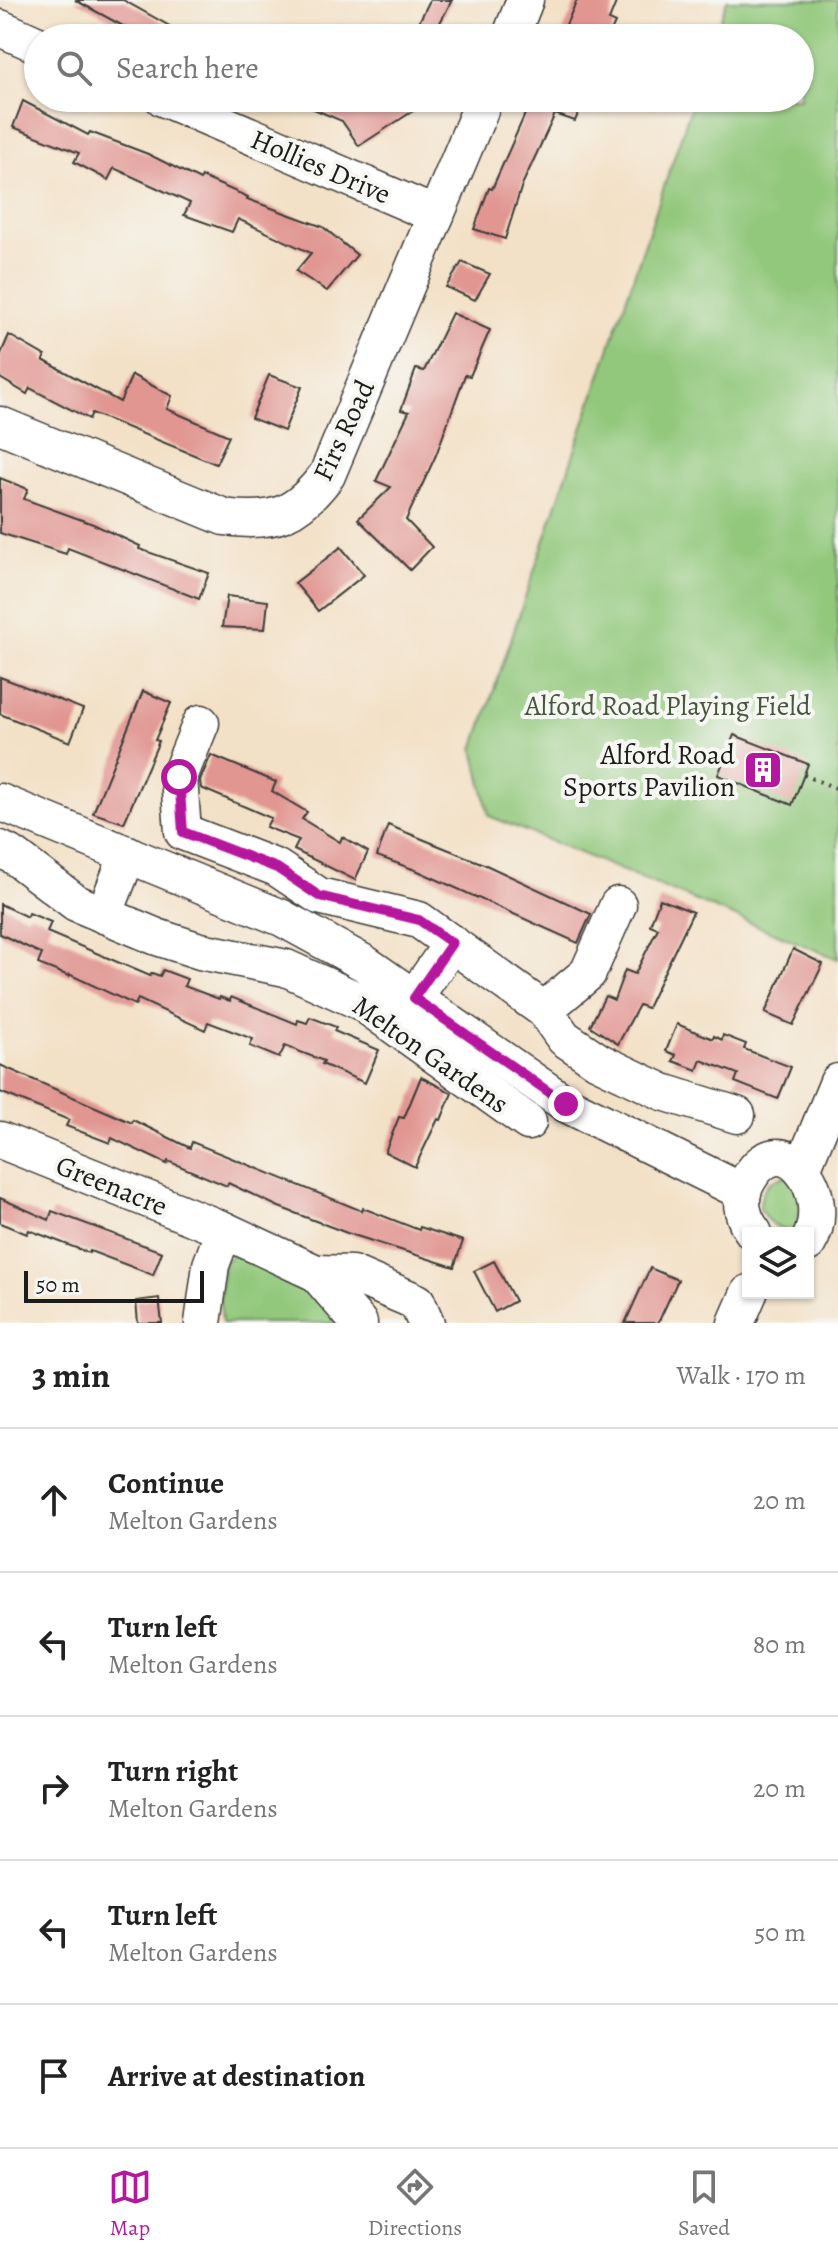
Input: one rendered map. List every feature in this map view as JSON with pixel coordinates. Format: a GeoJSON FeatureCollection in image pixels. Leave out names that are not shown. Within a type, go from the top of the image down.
{"type":"FeatureCollection","features":[{"type":"Feature","properties":{"kind":"street"},"geometry":{"type":"LineString","coordinates":[[516,24],[525,0]]}},
{"type":"Feature","properties":{"kind":"street"},"geometry":{"type":"LineString","coordinates":[[0,28],[24,39]]}},
{"type":"Feature","properties":{"kind":"street","name":"Hollies Drive"},"geometry":{"type":"LineString","coordinates":[[196,112],[436,215]]}},
{"type":"Feature","properties":{"kind":"street","name":"Firs Road"},"geometry":{"type":"LineString","coordinates":[[0,425],[224,517],[249,520],[284,514],[311,495],[327,475],[479,112]]}},
{"type":"Feature","properties":{"kind":"street"},"geometry":{"type":"LineString","coordinates":[[201,723],[179,777],[183,832],[277,868],[319,896],[419,920],[544,1010],[564,1038],[598,1061],[663,1092],[737,1115]]}},
{"type":"Feature","properties":{"kind":"street","name":"Melton Gardens"},"geometry":{"type":"LineString","coordinates":[[0,802],[282,918],[364,963],[566,1104],[743,1192]]}},
{"type":"Feature","properties":{"kind":"street","name":"Melton Gardens"},"geometry":{"type":"LineString","coordinates":[[0,849],[14,856],[76,903],[104,915],[200,951],[286,968],[361,1002],[528,1122]]}},
{"type":"Feature","properties":{"kind":"street"},"geometry":{"type":"LineString","coordinates":[[104,915],[128,854]]}},
{"type":"Feature","properties":{"kind":"street"},"geometry":{"type":"LineString","coordinates":[[544,1010],[588,973],[618,905]]}},
{"type":"Feature","properties":{"kind":"street","name":"Melton Gardens"},"geometry":{"type":"LineString","coordinates":[[414,998],[452,943]]}},
{"type":"Feature","properties":{"kind":"street"},"geometry":{"type":"LineString","coordinates":[[806,1160],[838,1082]]}},
{"type":"Feature","properties":{"kind":"street","name":"Greenacre"},"geometry":{"type":"LineString","coordinates":[[0,1140],[224,1230],[316,1273],[352,1274],[417,1302],[426,1323]]}},
{"type":"Feature","properties":{"kind":"street"},"geometry":{"type":"LineString","coordinates":[[750,1227],[742,1208],[743,1192],[751,1174],[767,1161],[786,1156],[806,1160],[824,1174],[833,1195],[826,1227]]}},
{"type":"Feature","properties":{"kind":"street"},"geometry":{"type":"LineString","coordinates":[[203,1323],[211,1265],[224,1230]]}},
{"type":"Feature","properties":{"kind":"street","name":"Greenacre"},"geometry":{"type":"LineString","coordinates":[[316,1273],[359,1323]]}},
{"type":"Feature","properties":{"kind":"street"},"geometry":{"type":"LineString","coordinates":[[736,1323],[746,1299]]}},
{"type":"Feature","properties":{"kind":"path"},"geometry":{"type":"LineString","coordinates":[[804,775],[838,789]]}},
{"type":"Feature","properties":{"kind":"green space","name":"Alford Road Playing Field"},"geometry":{"type":"Polygon","coordinates":[[[727,0],[838,0],[838,959],[489,816],[474,749],[689,112],[814,112],[814,24],[719,24],[727,0]]]}},
{"type":"Feature","properties":{"kind":"green space"},"geometry":{"type":"Polygon","coordinates":[[[786,1176],[804,1181],[797,1227],[774,1226],[760,1208],[766,1186],[786,1176]]]}},
{"type":"Feature","properties":{"kind":"green space"},"geometry":{"type":"Polygon","coordinates":[[[241,1249],[303,1279],[343,1323],[222,1323],[220,1300],[224,1262],[241,1249]]]}},
{"type":"Feature","properties":{"kind":"building"},"geometry":{"type":"Polygon","coordinates":[[[75,0],[123,0],[166,24],[119,24],[75,0]]]}},
{"type":"Feature","properties":{"kind":"building"},"geometry":{"type":"Polygon","coordinates":[[[430,0],[452,0],[439,24],[418,24],[430,0]]]}},
{"type":"Feature","properties":{"kind":"building"},"geometry":{"type":"Polygon","coordinates":[[[577,0],[617,0],[609,20],[615,24],[566,24],[577,0]]]}},
{"type":"Feature","properties":{"kind":"building"},"geometry":{"type":"Polygon","coordinates":[[[23,101],[24,112],[44,112],[88,135],[90,132],[148,154],[200,180],[202,177],[247,199],[323,227],[357,255],[327,291],[296,271],[311,253],[238,219],[232,232],[184,215],[190,203],[114,168],[108,180],[74,162],[79,153],[13,127],[23,101]]]}},
{"type":"Feature","properties":{"kind":"building"},"geometry":{"type":"Polygon","coordinates":[[[321,112],[411,112],[359,146],[342,121],[321,112]]]}},
{"type":"Feature","properties":{"kind":"building"},"geometry":{"type":"Polygon","coordinates":[[[526,112],[579,112],[575,121],[555,114],[522,185],[505,239],[474,229],[489,188],[492,189],[526,112]]]}},
{"type":"Feature","properties":{"kind":"building"},"geometry":{"type":"Polygon","coordinates":[[[462,262],[490,274],[475,300],[446,287],[462,262]]]}},
{"type":"Feature","properties":{"kind":"building"},"geometry":{"type":"Polygon","coordinates":[[[452,313],[490,330],[470,376],[465,375],[436,455],[406,520],[432,547],[410,570],[358,519],[391,487],[376,481],[409,412],[401,410],[416,369],[424,371],[452,313]]]}},
{"type":"Feature","properties":{"kind":"building"},"geometry":{"type":"Polygon","coordinates":[[[9,335],[45,356],[43,360],[120,402],[132,375],[172,396],[167,409],[229,436],[216,464],[92,413],[89,419],[30,388],[27,394],[0,378],[0,356],[9,335]]]}},
{"type":"Feature","properties":{"kind":"building"},"geometry":{"type":"Polygon","coordinates":[[[269,375],[302,387],[284,431],[251,418],[269,375]]]}},
{"type":"Feature","properties":{"kind":"building"},"geometry":{"type":"Polygon","coordinates":[[[0,478],[28,489],[24,499],[93,524],[140,546],[139,549],[209,573],[199,599],[68,548],[66,554],[0,533],[0,478]]]}},
{"type":"Feature","properties":{"kind":"building"},"geometry":{"type":"Polygon","coordinates":[[[341,547],[364,575],[318,611],[295,583],[341,547]]]}},
{"type":"Feature","properties":{"kind":"building"},"geometry":{"type":"Polygon","coordinates":[[[227,596],[268,601],[265,629],[222,627],[227,596]]]}},
{"type":"Feature","properties":{"kind":"building"},"geometry":{"type":"Polygon","coordinates":[[[0,677],[83,709],[70,742],[0,714],[0,677]]]}},
{"type":"Feature","properties":{"kind":"building"},"geometry":{"type":"Polygon","coordinates":[[[143,691],[171,703],[155,740],[159,741],[124,823],[93,813],[143,691]]]}},
{"type":"Feature","properties":{"kind":"building","name":"Alford Road Sports Pavilion"},"geometry":{"type":"Polygon","coordinates":[[[734,735],[808,764],[792,805],[718,775],[734,735]]]}},
{"type":"Feature","properties":{"kind":"building"},"geometry":{"type":"Polygon","coordinates":[[[211,755],[276,782],[272,791],[307,812],[302,819],[340,842],[342,837],[368,852],[355,880],[294,850],[299,840],[266,827],[271,818],[201,788],[200,780],[211,755]]]}},
{"type":"Feature","properties":{"kind":"building"},"geometry":{"type":"Polygon","coordinates":[[[388,825],[486,865],[591,914],[578,943],[418,871],[377,856],[388,825]]]}},
{"type":"Feature","properties":{"kind":"building"},"geometry":{"type":"Polygon","coordinates":[[[660,899],[693,912],[647,1008],[639,1005],[618,1044],[590,1026],[605,996],[614,1000],[625,970],[635,974],[658,928],[650,925],[660,899]]]}},
{"type":"Feature","properties":{"kind":"building"},"geometry":{"type":"Polygon","coordinates":[[[0,904],[27,917],[29,913],[51,922],[47,932],[150,976],[152,973],[160,976],[163,970],[187,979],[184,986],[219,999],[230,1001],[231,997],[297,1024],[298,1020],[307,1023],[310,1017],[336,1027],[334,1031],[379,1050],[365,1083],[322,1064],[324,1061],[285,1046],[279,1058],[250,1046],[253,1039],[208,1022],[205,1030],[138,999],[135,1005],[69,974],[38,964],[42,954],[0,934],[0,904]]]}},
{"type":"Feature","properties":{"kind":"building"},"geometry":{"type":"Polygon","coordinates":[[[793,949],[823,964],[793,1025],[765,1013],[793,949]]]}},
{"type":"Feature","properties":{"kind":"building"},"geometry":{"type":"Polygon","coordinates":[[[677,1024],[713,1039],[714,1036],[722,1040],[723,1035],[746,1044],[744,1049],[791,1067],[778,1099],[735,1082],[738,1074],[701,1060],[697,1070],[673,1061],[676,1055],[666,1051],[677,1024]]]}},
{"type":"Feature","properties":{"kind":"building"},"geometry":{"type":"Polygon","coordinates":[[[0,1065],[132,1123],[133,1120],[190,1148],[192,1142],[362,1211],[363,1208],[419,1230],[420,1227],[463,1241],[454,1267],[347,1233],[228,1183],[227,1186],[168,1161],[167,1164],[112,1138],[110,1143],[66,1126],[69,1120],[0,1092],[0,1065]]]}},
{"type":"Feature","properties":{"kind":"building"},"geometry":{"type":"Polygon","coordinates":[[[421,1077],[452,1093],[415,1167],[385,1152],[399,1117],[404,1118],[421,1077]]]}},
{"type":"Feature","properties":{"kind":"building"},"geometry":{"type":"Polygon","coordinates":[[[0,1198],[49,1220],[52,1211],[162,1252],[153,1275],[29,1230],[27,1234],[0,1223],[0,1198]]]}},
{"type":"Feature","properties":{"kind":"building"},"geometry":{"type":"Polygon","coordinates":[[[494,1261],[515,1301],[495,1312],[474,1271],[494,1261]]]}},
{"type":"Feature","properties":{"kind":"building"},"geometry":{"type":"Polygon","coordinates":[[[650,1268],[678,1280],[658,1323],[625,1323],[650,1268]]]}},
{"type":"Feature","properties":{"kind":"building"},"geometry":{"type":"Polygon","coordinates":[[[159,1298],[162,1323],[138,1323],[136,1301],[159,1298]]]}},
{"type":"Feature","properties":{"kind":"place","name":"Alford Road Sports Pavilion"},"geometry":{"type":"Point","coordinates":[763,770]}},
{"type":"Feature","properties":{"kind":"route"},"geometry":{"type":"LineString","coordinates":[[179,777],[183,832],[277,868],[319,896],[419,920],[452,943],[414,998],[566,1104]]}}]}
